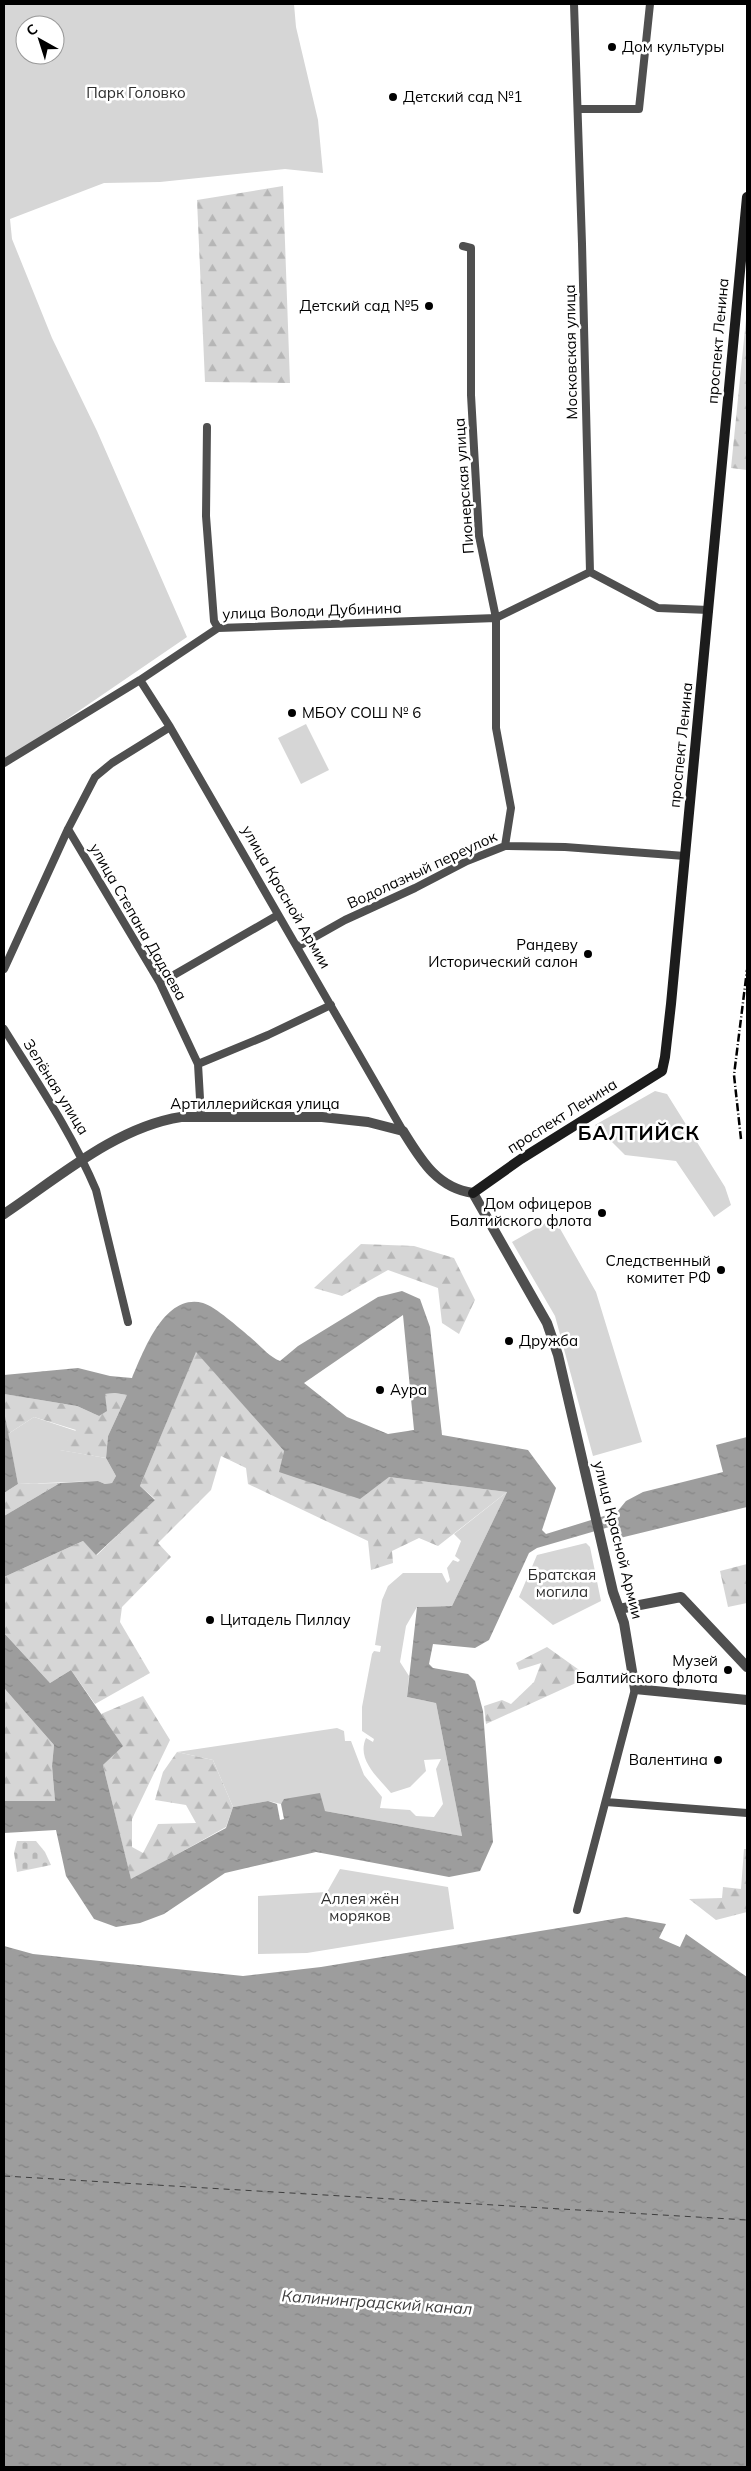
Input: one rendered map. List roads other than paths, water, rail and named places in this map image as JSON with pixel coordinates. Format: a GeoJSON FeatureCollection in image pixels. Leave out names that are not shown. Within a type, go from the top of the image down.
{"type":"FeatureCollection","features":[{"type":"Feature","properties":{"kind":"main road","name":"проспект Ленина"},"geometry":{"type":"LineString","coordinates":[[473,1193],[521,1159],[662,1071],[665,1057],[709,610],[747,196]]}},
{"type":"Feature","properties":{"kind":"street","name":"Московская улица"},"geometry":{"type":"LineString","coordinates":[[574,4],[590,572]]}},
{"type":"Feature","properties":{"kind":"street"},"geometry":{"type":"LineString","coordinates":[[578,108],[639,109],[650,4]]}},
{"type":"Feature","properties":{"kind":"street","name":"Пионерская улица"},"geometry":{"type":"LineString","coordinates":[[463,246],[471,248],[471,396],[479,536],[496,618],[496,728],[511,808],[505,846]]}},
{"type":"Feature","properties":{"kind":"street"},"geometry":{"type":"LineString","coordinates":[[207,427],[206,516],[214,621],[218,628]]}},
{"type":"Feature","properties":{"kind":"street"},"geometry":{"type":"LineString","coordinates":[[590,572],[658,608],[709,610]]}},
{"type":"Feature","properties":{"kind":"street","name":"улица Володи Дубинина"},"geometry":{"type":"LineString","coordinates":[[4,763],[140,680],[218,628],[496,618],[590,572]]}},
{"type":"Feature","properties":{"kind":"street","name":"улица Красной Армии"},"geometry":{"type":"LineString","coordinates":[[140,680],[170,727],[403,1131]]}},
{"type":"Feature","properties":{"kind":"street"},"geometry":{"type":"LineString","coordinates":[[4,969],[68,829],[95,777],[112,763],[170,727]]}},
{"type":"Feature","properties":{"kind":"street","name":"улица Степана Дадаева"},"geometry":{"type":"LineString","coordinates":[[68,829],[160,983],[198,1064],[201,1116]]}},
{"type":"Feature","properties":{"kind":"street","name":"Водолазный переулок"},"geometry":{"type":"LineString","coordinates":[[297,947],[345,920],[415,888],[467,861],[505,846],[565,847],[685,856]]}},
{"type":"Feature","properties":{"kind":"street"},"geometry":{"type":"LineString","coordinates":[[160,983],[278,915]]}},
{"type":"Feature","properties":{"kind":"street"},"geometry":{"type":"LineString","coordinates":[[198,1064],[268,1035],[331,1005]]}},
{"type":"Feature","properties":{"kind":"street","name":"Зелёная улица"},"geometry":{"type":"LineString","coordinates":[[4,1029],[77,1146],[96,1190],[128,1322]]}},
{"type":"Feature","properties":{"kind":"street","name":"Артиллерийская улица"},"geometry":{"type":"LineString","coordinates":[[4,1214],[121,1136],[160,1120],[201,1116],[322,1117],[368,1122],[403,1131]]}},
{"type":"Feature","properties":{"kind":"street"},"geometry":{"type":"LineString","coordinates":[[403,1131],[437,1179],[461,1192],[473,1193]]}},
{"type":"Feature","properties":{"kind":"street","name":"улица Красной Армии"},"geometry":{"type":"LineString","coordinates":[[473,1193],[553,1338],[613,1592],[624,1623],[635,1689],[577,1910]]}},
{"type":"Feature","properties":{"kind":"street"},"geometry":{"type":"LineString","coordinates":[[619,1609],[681,1597],[747,1667]]}},
{"type":"Feature","properties":{"kind":"street"},"geometry":{"type":"LineString","coordinates":[[635,1689],[747,1700]]}},
{"type":"Feature","properties":{"kind":"street"},"geometry":{"type":"LineString","coordinates":[[606,1802],[747,1813]]}},
{"type":"Feature","properties":{"kind":"water"},"geometry":{"type":"Polygon","coordinates":[[[402,1291],[420,1299],[430,1327],[442,1435],[528,1450],[556,1488],[542,1530],[546,1534],[617,1512],[626,1501],[643,1492],[723,1472],[716,1445],[747,1437],[747,1507],[620,1538],[616,1525],[537,1548],[529,1553],[489,1640],[475,1648],[433,1644],[429,1664],[433,1668],[468,1674],[475,1681],[483,1711],[493,1842],[480,1871],[449,1877],[316,1852],[225,1873],[164,1914],[140,1923],[116,1927],[94,1919],[66,1876],[56,1830],[4,1833],[4,1801],[55,1801],[52,1766],[54,1745],[4,1688],[4,1633],[50,1683],[71,1670],[123,1746],[103,1765],[131,1879],[226,1828],[233,1807],[268,1801],[277,1804],[280,1820],[284,1819],[281,1804],[284,1799],[320,1793],[325,1811],[462,1836],[436,1703],[407,1697],[417,1607],[452,1606],[507,1492],[389,1477],[360,1499],[279,1472],[284,1451],[196,1352],[140,1486],[155,1500],[96,1555],[83,1541],[4,1577],[4,1516],[60,1483],[98,1481],[105,1484],[112,1483],[116,1476],[106,1458],[108,1436],[127,1395],[105,1394],[107,1411],[99,1416],[77,1406],[4,1394],[4,1375],[78,1368],[110,1376],[132,1378],[157,1327],[177,1307],[189,1302],[208,1305],[234,1323],[268,1354],[280,1361],[298,1346],[378,1297],[402,1291]],[[403,1315],[304,1383],[347,1417],[388,1434],[414,1430],[403,1315]]]}},
{"type":"Feature","properties":{"kind":"water"},"geometry":{"type":"Polygon","coordinates":[[[4,1411],[18,1484],[4,1493],[4,1411]]]}},
{"type":"Feature","properties":{"kind":"water","name":"Калининградский канал"},"geometry":{"type":"Polygon","coordinates":[[[626,1917],[666,1924],[659,1938],[680,1947],[686,1934],[747,1977],[747,2467],[4,2467],[4,1946],[33,1954],[243,1976],[321,1967],[626,1917]]]}},
{"type":"Feature","properties":{"kind":"railway"},"geometry":{"type":"LineString","coordinates":[[741,1139],[734,1075],[747,970]]}},
{"type":"Feature","properties":{"kind":"place","name":"Дом культуры"},"geometry":{"type":"Point","coordinates":[612,47]}},
{"type":"Feature","properties":{"kind":"place","name":"Детский сад №1"},"geometry":{"type":"Point","coordinates":[393,97]}},
{"type":"Feature","properties":{"kind":"place","name":"Детский сад №5"},"geometry":{"type":"Point","coordinates":[429,306]}},
{"type":"Feature","properties":{"kind":"place","name":"МБОУ СОШ № 6"},"geometry":{"type":"Point","coordinates":[292,713]}},
{"type":"Feature","properties":{"kind":"place","name":"Рандеву Исторический салон"},"geometry":{"type":"Point","coordinates":[588,954]}},
{"type":"Feature","properties":{"kind":"place","name":"Дом офицеров Балтийского флота"},"geometry":{"type":"Point","coordinates":[602,1213]}},
{"type":"Feature","properties":{"kind":"place","name":"Следственный комитет РФ"},"geometry":{"type":"Point","coordinates":[721,1270]}},
{"type":"Feature","properties":{"kind":"place","name":"Дружба"},"geometry":{"type":"Point","coordinates":[509,1341]}},
{"type":"Feature","properties":{"kind":"place","name":"Аура"},"geometry":{"type":"Point","coordinates":[380,1390]}},
{"type":"Feature","properties":{"kind":"place","name":"Цитадель Пиллау"},"geometry":{"type":"Point","coordinates":[210,1620]}},
{"type":"Feature","properties":{"kind":"place","name":"Музей Балтийского флота"},"geometry":{"type":"Point","coordinates":[728,1670]}},
{"type":"Feature","properties":{"kind":"place","name":"Валентина"},"geometry":{"type":"Point","coordinates":[718,1760]}},
{"type":"Feature","properties":{"kind":"district","name":"БАЛТИЙСК"},"geometry":{"type":"Point","coordinates":[639,1133]}},
{"type":"Feature","properties":{"kind":"park label","name":"Парк Головко"},"geometry":{"type":"Point","coordinates":[136,93]}},
{"type":"Feature","properties":{"kind":"park label","name":"Братская могила"},"geometry":{"type":"Point","coordinates":[562,1584]}},
{"type":"Feature","properties":{"kind":"park label","name":"Аллея жён моряков"},"geometry":{"type":"Point","coordinates":[360,1908]}}]}
